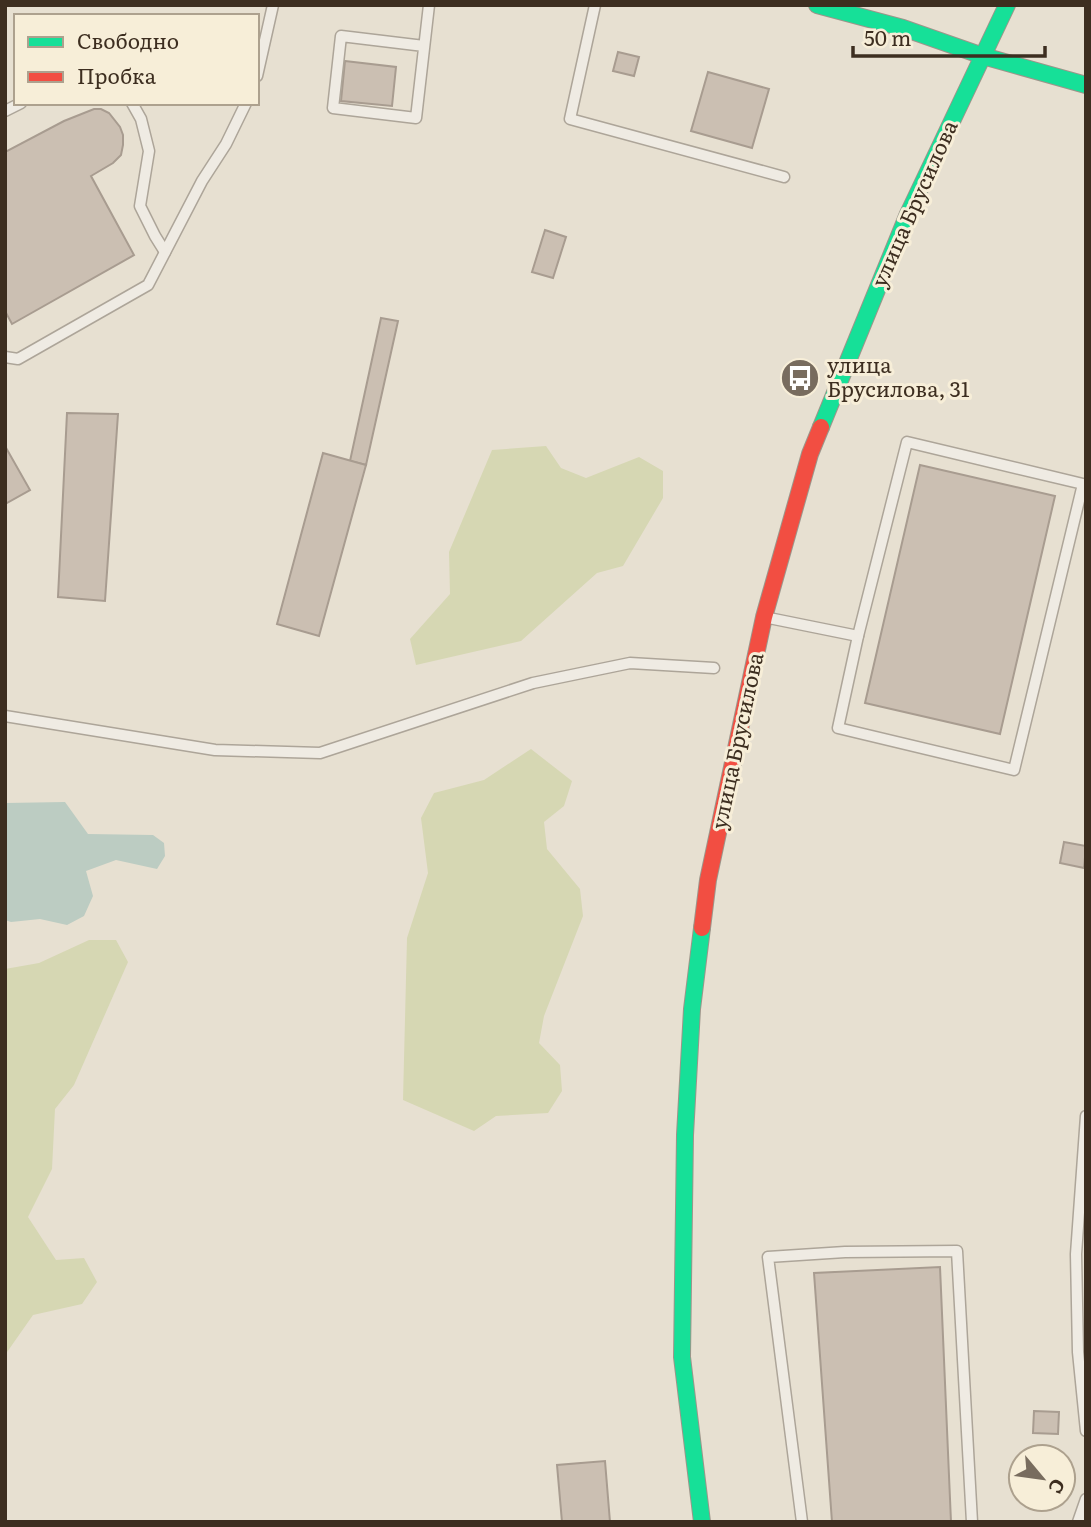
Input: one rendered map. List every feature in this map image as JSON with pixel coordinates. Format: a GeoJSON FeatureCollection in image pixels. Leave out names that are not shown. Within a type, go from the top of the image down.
{"type":"FeatureCollection","features":[{"type":"Feature","properties":{"kind":"street"},"geometry":{"type":"LineString","coordinates":[[817,5],[903,28],[983,56],[1086,85]]}},
{"type":"Feature","properties":{"kind":"street","name":"улица Брусилова"},"geometry":{"type":"LineString","coordinates":[[702,1522],[682,1357],[685,1135],[692,1009],[708,880],[764,617],[810,454],[908,214],[1007,5]]}},
{"type":"Feature","properties":{"kind":"lane"},"geometry":{"type":"LineString","coordinates":[[259,67],[273,5]]}},
{"type":"Feature","properties":{"kind":"lane"},"geometry":{"type":"LineString","coordinates":[[424,46],[341,36],[333,108],[416,118],[429,5]]}},
{"type":"Feature","properties":{"kind":"lane"},"geometry":{"type":"LineString","coordinates":[[596,5],[570,119],[784,177]]}},
{"type":"Feature","properties":{"kind":"lane"},"geometry":{"type":"LineString","coordinates":[[132,105],[141,119],[149,151],[140,206],[165,252]]}},
{"type":"Feature","properties":{"kind":"lane"},"geometry":{"type":"LineString","coordinates":[[5,357],[18,359],[148,285],[245,105]]}},
{"type":"Feature","properties":{"kind":"lane"},"geometry":{"type":"LineString","coordinates":[[907,442],[1083,484],[1014,770],[838,728],[858,636],[907,442]]}},
{"type":"Feature","properties":{"kind":"lane"},"geometry":{"type":"LineString","coordinates":[[764,617],[858,636]]}},
{"type":"Feature","properties":{"kind":"lane"},"geometry":{"type":"LineString","coordinates":[[5,716],[215,750],[320,752],[533,683],[630,663],[714,668]]}},
{"type":"Feature","properties":{"kind":"lane"},"geometry":{"type":"LineString","coordinates":[[1086,1116],[1078,1352],[1086,1431]]}},
{"type":"Feature","properties":{"kind":"lane"},"geometry":{"type":"LineString","coordinates":[[802,1522],[768,1256],[957,1251],[972,1522]]}},
{"type":"Feature","properties":{"kind":"lane"},"geometry":{"type":"LineString","coordinates":[[1078,1522],[1086,1499]]}},
{"type":"Feature","properties":{"kind":"green space"},"geometry":{"type":"Polygon","coordinates":[[[546,446],[561,468],[586,478],[639,457],[663,471],[663,498],[623,566],[597,573],[521,641],[416,665],[410,639],[450,594],[449,552],[492,450],[546,446]]]}},
{"type":"Feature","properties":{"kind":"green space"},"geometry":{"type":"Polygon","coordinates":[[[531,749],[572,781],[564,806],[544,822],[547,849],[580,889],[583,916],[544,1016],[539,1043],[560,1065],[562,1091],[548,1113],[496,1116],[474,1131],[403,1100],[407,938],[428,873],[421,818],[434,793],[484,780],[531,749]]]}},
{"type":"Feature","properties":{"kind":"green space"},"geometry":{"type":"Polygon","coordinates":[[[89,940],[116,940],[128,962],[74,1085],[55,1109],[52,1169],[28,1217],[56,1260],[84,1258],[97,1282],[82,1304],[33,1315],[5,1355],[5,969],[39,963],[89,940]]]}},
{"type":"Feature","properties":{"kind":"shaded area"},"geometry":{"type":"Polygon","coordinates":[[[65,802],[88,834],[153,835],[164,843],[165,856],[157,869],[116,860],[86,871],[93,896],[84,916],[67,925],[40,919],[11,922],[5,920],[5,803],[65,802]]]}},
{"type":"Feature","properties":{"kind":"building"},"geometry":{"type":"Polygon","coordinates":[[[618,52],[639,57],[634,76],[613,71],[618,52]]]}},
{"type":"Feature","properties":{"kind":"building"},"geometry":{"type":"Polygon","coordinates":[[[345,61],[396,67],[392,106],[341,101],[345,61]]]}},
{"type":"Feature","properties":{"kind":"building"},"geometry":{"type":"Polygon","coordinates":[[[708,72],[769,89],[752,148],[691,131],[708,72]]]}},
{"type":"Feature","properties":{"kind":"building"},"geometry":{"type":"Polygon","coordinates":[[[94,109],[109,113],[123,135],[121,155],[91,176],[134,255],[12,324],[5,311],[5,152],[64,121],[94,109]]]}},
{"type":"Feature","properties":{"kind":"building"},"geometry":{"type":"Polygon","coordinates":[[[545,230],[566,237],[553,278],[532,272],[545,230]]]}},
{"type":"Feature","properties":{"kind":"building"},"geometry":{"type":"Polygon","coordinates":[[[381,318],[398,321],[366,465],[350,461],[381,318]]]}},
{"type":"Feature","properties":{"kind":"building"},"geometry":{"type":"Polygon","coordinates":[[[67,413],[118,414],[105,601],[58,597],[67,413]]]}},
{"type":"Feature","properties":{"kind":"building"},"geometry":{"type":"Polygon","coordinates":[[[5,446],[30,490],[5,504],[5,446]]]}},
{"type":"Feature","properties":{"kind":"building"},"geometry":{"type":"Polygon","coordinates":[[[323,453],[366,465],[319,636],[277,624],[323,453]]]}},
{"type":"Feature","properties":{"kind":"building"},"geometry":{"type":"Polygon","coordinates":[[[920,465],[1055,496],[1000,734],[865,703],[920,465]]]}},
{"type":"Feature","properties":{"kind":"building"},"geometry":{"type":"Polygon","coordinates":[[[1064,842],[1086,846],[1084,868],[1060,863],[1064,842]]]}},
{"type":"Feature","properties":{"kind":"building"},"geometry":{"type":"Polygon","coordinates":[[[940,1267],[951,1522],[832,1522],[814,1273],[940,1267]]]}},
{"type":"Feature","properties":{"kind":"building"},"geometry":{"type":"Polygon","coordinates":[[[1034,1411],[1059,1412],[1058,1434],[1033,1433],[1034,1411]]]}},
{"type":"Feature","properties":{"kind":"building"},"geometry":{"type":"Polygon","coordinates":[[[605,1461],[610,1522],[562,1522],[557,1465],[605,1461]]]}},
{"type":"Feature","properties":{"kind":"traffic: fast"},"geometry":{"type":"LineString","coordinates":[[817,5],[903,28],[983,56],[1086,85]]}},
{"type":"Feature","properties":{"kind":"traffic: fast"},"geometry":{"type":"LineString","coordinates":[[821,427],[908,214],[1007,5]]}},
{"type":"Feature","properties":{"kind":"traffic: fast"},"geometry":{"type":"LineString","coordinates":[[702,928],[692,1009],[685,1135],[682,1357],[702,1522]]}},
{"type":"Feature","properties":{"kind":"traffic: jam"},"geometry":{"type":"LineString","coordinates":[[702,928],[708,880],[764,617],[810,454],[821,427]]}},
{"type":"Feature","properties":{"kind":"place","name":"улица Брусилова, 31"},"geometry":{"type":"Point","coordinates":[800,378]}}]}
